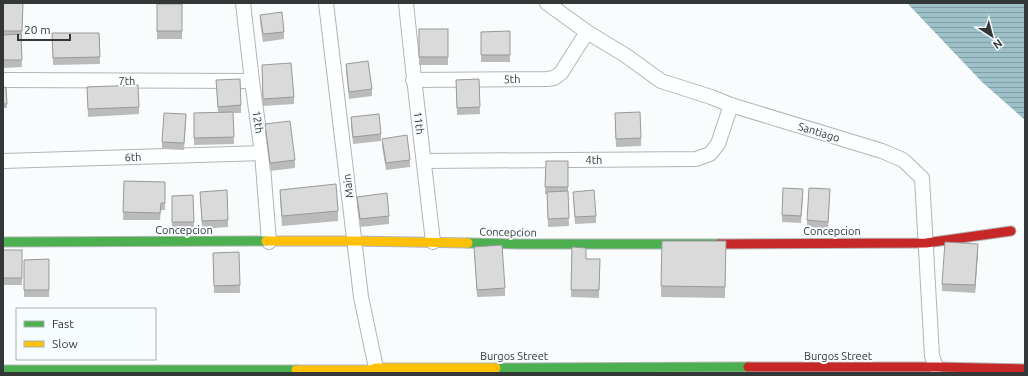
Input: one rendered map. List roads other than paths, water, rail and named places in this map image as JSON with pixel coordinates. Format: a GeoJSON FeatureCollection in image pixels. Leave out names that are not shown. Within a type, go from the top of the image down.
{"type":"FeatureCollection","features":[{"type":"Feature","properties":{"kind":"street","name":"12th"},"geometry":{"type":"LineString","coordinates":[[243,3],[262,153],[269,242]]}},
{"type":"Feature","properties":{"kind":"street","name":"Main"},"geometry":{"type":"LineString","coordinates":[[326,3],[371,370]]}},
{"type":"Feature","properties":{"kind":"street","name":"11th"},"geometry":{"type":"LineString","coordinates":[[406,3],[413,80],[433,242]]}},
{"type":"Feature","properties":{"kind":"street","name":"Santiago"},"geometry":{"type":"LineString","coordinates":[[547,3],[587,32],[625,55],[661,81],[731,105],[882,151],[903,160],[922,178],[932,356],[936,367]]}},
{"type":"Feature","properties":{"kind":"street","name":"5th"},"geometry":{"type":"LineString","coordinates":[[413,80],[554,78],[560,73],[587,32]]}},
{"type":"Feature","properties":{"kind":"street","name":"7th"},"geometry":{"type":"LineString","coordinates":[[3,80],[252,81]]}},
{"type":"Feature","properties":{"kind":"street","name":"4th"},"geometry":{"type":"LineString","coordinates":[[424,161],[696,159],[710,154],[718,144],[731,105]]}},
{"type":"Feature","properties":{"kind":"street","name":"6th"},"geometry":{"type":"LineString","coordinates":[[3,160],[262,153]]}},
{"type":"Feature","properties":{"kind":"street","name":"Concepcion"},"geometry":{"type":"LineString","coordinates":[[3,242],[355,241],[520,244],[926,243],[1011,230]]}},
{"type":"Feature","properties":{"kind":"street","name":"Burgos Street"},"geometry":{"type":"LineString","coordinates":[[3,370],[936,367],[1021,370]]}},
{"type":"Feature","properties":{"kind":"water"},"geometry":{"type":"Polygon","coordinates":[[[907,3],[1025,3],[1025,120],[982,82],[907,3]]]}}]}
